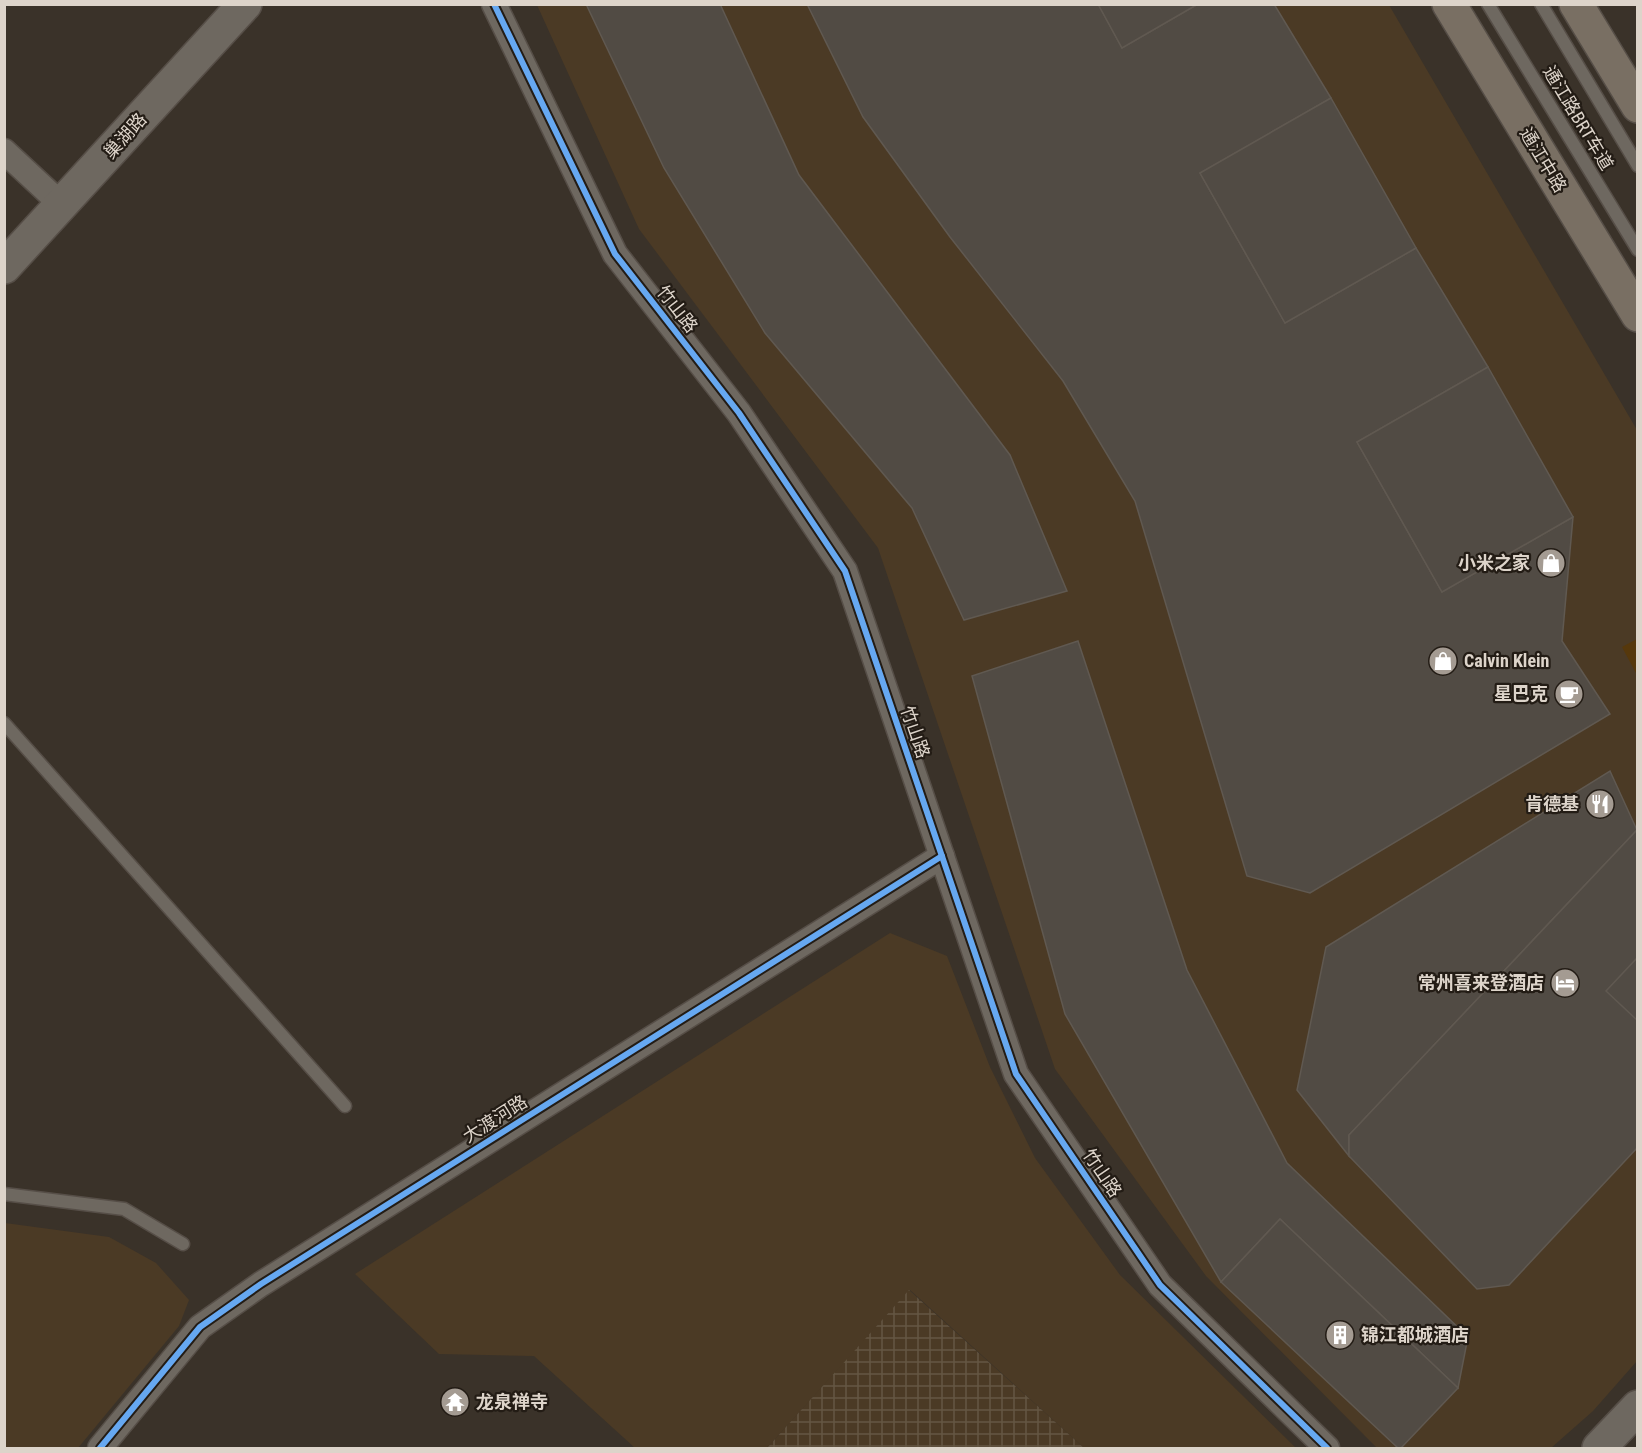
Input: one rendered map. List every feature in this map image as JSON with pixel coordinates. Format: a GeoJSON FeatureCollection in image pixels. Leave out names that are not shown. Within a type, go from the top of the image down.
{"type":"FeatureCollection","features":[{"type":"Feature","properties":{"kind":"main road","name":"通江中路"},"geometry":{"type":"LineString","coordinates":[[1449,4],[1638,315]]}},
{"type":"Feature","properties":{"kind":"main road"},"geometry":{"type":"LineString","coordinates":[[1585,9],[1638,106]]}},
{"type":"Feature","properties":{"kind":"street","name":"巢湖路"},"geometry":{"type":"LineString","coordinates":[[4,267],[245,4]]}},
{"type":"Feature","properties":{"kind":"street","name":"竹山路"},"geometry":{"type":"LineString","coordinates":[[494,4],[615,254],[739,413],[844,571],[1016,1074],[1160,1285],[1327,1449]]}},
{"type":"Feature","properties":{"kind":"street"},"geometry":{"type":"LineString","coordinates":[[4,151],[62,204]]}},
{"type":"Feature","properties":{"kind":"street","name":"大渡河路"},"geometry":{"type":"LineString","coordinates":[[100,1449],[200,1327],[261,1284],[942,856]]}},
{"type":"Feature","properties":{"kind":"street"},"geometry":{"type":"LineString","coordinates":[[1599,1449],[1638,1407]]}},
{"type":"Feature","properties":{"kind":"lane","name":"通江路BRT车道"},"geometry":{"type":"LineString","coordinates":[[1488,4],[1638,250]]}},
{"type":"Feature","properties":{"kind":"lane","name":"通江路BRT车道"},"geometry":{"type":"LineString","coordinates":[[1541,4],[1638,166]]}},
{"type":"Feature","properties":{"kind":"lane"},"geometry":{"type":"LineString","coordinates":[[4,723],[345,1106]]}},
{"type":"Feature","properties":{"kind":"lane"},"geometry":{"type":"LineString","coordinates":[[4,1194],[124,1209],[183,1244]]}},
{"type":"Feature","properties":{"kind":"shaded area"},"geometry":{"type":"Polygon","coordinates":[[[537,5],[1389,5],[1637,430],[1637,1361],[1593,1411],[1551,1448],[1377,1448],[1206,1276],[1055,1069],[878,548],[639,229],[537,5]]]}},
{"type":"Feature","properties":{"kind":"shaded area"},"geometry":{"type":"Polygon","coordinates":[[[1637,639],[1637,675],[1622,647],[1637,639]]]}},
{"type":"Feature","properties":{"kind":"shaded area"},"geometry":{"type":"Polygon","coordinates":[[[890,933],[947,956],[990,1067],[1035,1158],[1120,1275],[1296,1448],[1084,1448],[910,1290],[767,1448],[635,1448],[534,1356],[439,1354],[355,1274],[890,933]]]}},
{"type":"Feature","properties":{"kind":"shaded area"},"geometry":{"type":"Polygon","coordinates":[[[5,1223],[109,1237],[156,1263],[189,1300],[179,1326],[78,1448],[5,1448],[5,1223]]]}},
{"type":"Feature","properties":{"kind":"shaded area"},"geometry":{"type":"Polygon","coordinates":[[[909,1290],[1084,1448],[767,1448],[909,1290]]]}},
{"type":"Feature","properties":{"kind":"building"},"geometry":{"type":"Polygon","coordinates":[[[586,4],[720,4],[799,175],[1010,455],[1067,591],[964,620],[912,508],[765,333],[664,168],[586,4]]]}},
{"type":"Feature","properties":{"kind":"building"},"geometry":{"type":"Polygon","coordinates":[[[807,4],[1098,4],[1122,48],[1198,4],[1274,4],[1331,98],[1200,173],[1285,323],[1416,248],[1488,367],[1357,442],[1442,592],[1573,517],[1562,641],[1610,714],[1310,893],[1247,876],[1135,501],[1063,381],[950,237],[863,117],[807,4]]]}},
{"type":"Feature","properties":{"kind":"building"},"geometry":{"type":"Polygon","coordinates":[[[1098,4],[1198,4],[1122,48],[1098,4]]]}},
{"type":"Feature","properties":{"kind":"building"},"geometry":{"type":"Polygon","coordinates":[[[1331,98],[1416,248],[1285,323],[1200,173],[1331,98]]]}},
{"type":"Feature","properties":{"kind":"building"},"geometry":{"type":"Polygon","coordinates":[[[1488,367],[1573,517],[1442,592],[1357,442],[1488,367]]]}},
{"type":"Feature","properties":{"kind":"building"},"geometry":{"type":"Polygon","coordinates":[[[1078,641],[1187,970],[1287,1163],[1468,1337],[1458,1388],[1280,1219],[1221,1282],[1065,1014],[972,676],[1078,641]]]}},
{"type":"Feature","properties":{"kind":"building"},"geometry":{"type":"Polygon","coordinates":[[[1610,771],[1637,830],[1349,1135],[1349,1156],[1297,1090],[1326,947],[1610,771]]]}},
{"type":"Feature","properties":{"kind":"building","name":"常州喜来登酒店"},"geometry":{"type":"Polygon","coordinates":[[[1637,830],[1638,1147],[1509,1285],[1477,1289],[1349,1156],[1349,1135],[1637,830]]]}},
{"type":"Feature","properties":{"kind":"building"},"geometry":{"type":"Polygon","coordinates":[[[1638,957],[1638,1021],[1606,991],[1638,957]]]}},
{"type":"Feature","properties":{"kind":"building","name":"锦江都城酒店"},"geometry":{"type":"Polygon","coordinates":[[[1280,1219],[1458,1388],[1401,1448],[1398,1448],[1221,1282],[1280,1219]]]}},
{"type":"Feature","properties":{"kind":"cycle path"},"geometry":{"type":"LineString","coordinates":[[494,4],[615,254],[739,413],[845,571],[1016,1074],[1160,1285],[1327,1448]]}},
{"type":"Feature","properties":{"kind":"cycle path"},"geometry":{"type":"LineString","coordinates":[[100,1448],[200,1327],[261,1284],[942,856]]}},
{"type":"Feature","properties":{"kind":"place","name":"小米之家"},"geometry":{"type":"Point","coordinates":[1551,563]}},
{"type":"Feature","properties":{"kind":"place","name":"Calvin Klein"},"geometry":{"type":"Point","coordinates":[1443,661]}},
{"type":"Feature","properties":{"kind":"place","name":"星巴克"},"geometry":{"type":"Point","coordinates":[1569,694]}},
{"type":"Feature","properties":{"kind":"place","name":"肯德基"},"geometry":{"type":"Point","coordinates":[1600,804]}},
{"type":"Feature","properties":{"kind":"place","name":"常州喜来登酒店"},"geometry":{"type":"Point","coordinates":[1565,983]}},
{"type":"Feature","properties":{"kind":"place","name":"锦江都城酒店"},"geometry":{"type":"Point","coordinates":[1340,1335]}},
{"type":"Feature","properties":{"kind":"place","name":"龙泉禅寺"},"geometry":{"type":"Point","coordinates":[455,1402]}}]}
